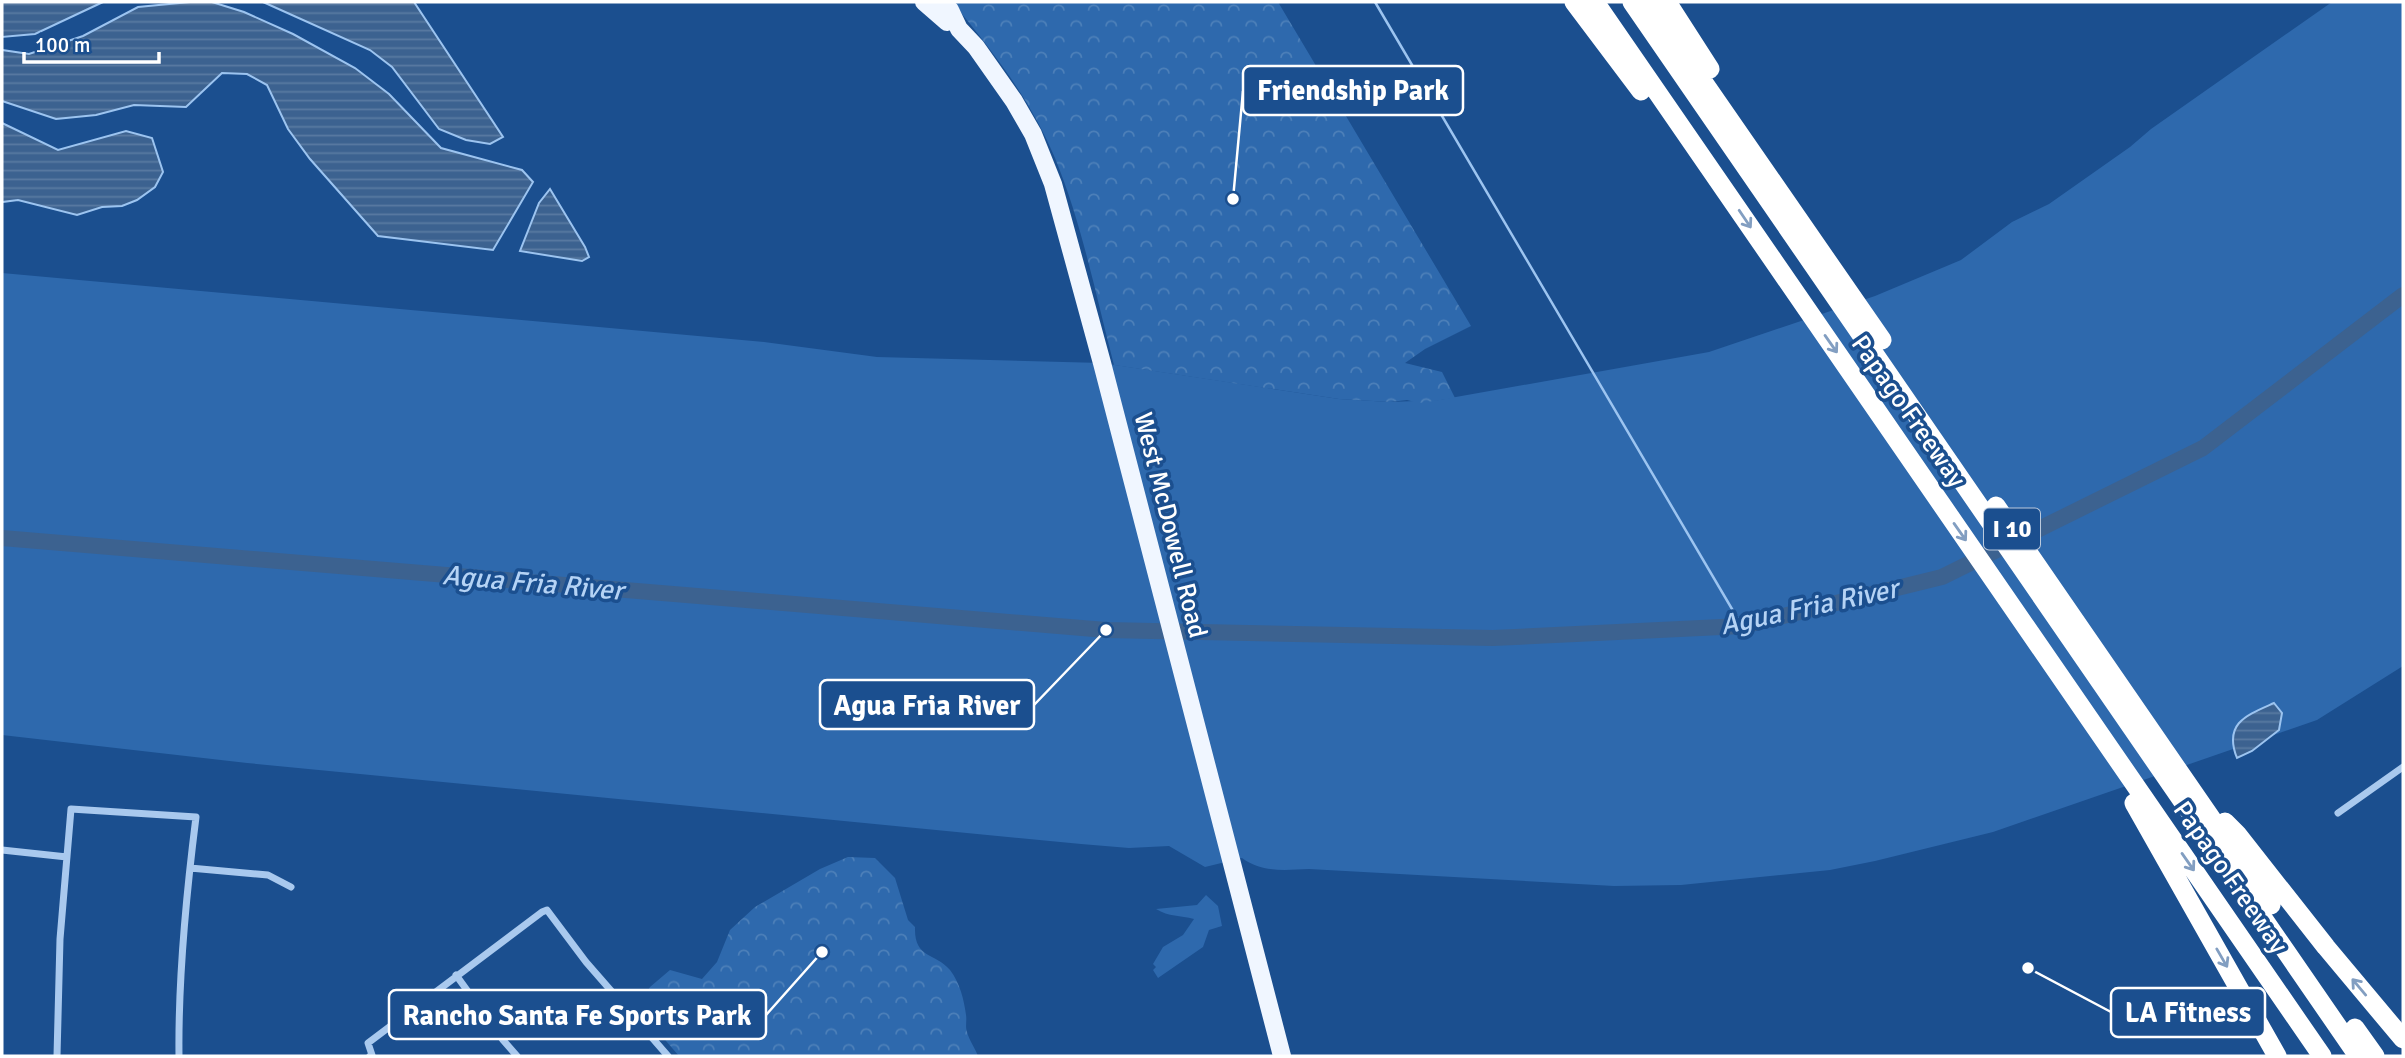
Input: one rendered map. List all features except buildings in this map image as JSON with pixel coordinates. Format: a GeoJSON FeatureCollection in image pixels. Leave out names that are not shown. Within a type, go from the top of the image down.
{"type":"FeatureCollection","features":[{"type":"Feature","properties":{"kind":"highway"},"geometry":{"type":"LineString","coordinates":[[1574,2],[1681,147],[1716,177]]}},
{"type":"Feature","properties":{"kind":"highway","name":"Papago Freeway"},"geometry":{"type":"LineString","coordinates":[[1595,2],[2077,701],[2145,809],[2322,1056]]}},
{"type":"Feature","properties":{"kind":"highway"},"geometry":{"type":"LineString","coordinates":[[1632,2],[1825,271]]}},
{"type":"Feature","properties":{"kind":"highway","name":"Papago Freeway"},"geometry":{"type":"LineString","coordinates":[[1648,2],[1745,142],[1825,271],[2187,797],[2375,1056]]}},
{"type":"Feature","properties":{"kind":"highway"},"geometry":{"type":"LineString","coordinates":[[1667,2],[1728,98],[1745,142]]}},
{"type":"Feature","properties":{"kind":"highway"},"geometry":{"type":"LineString","coordinates":[[2187,797],[2237,834],[2403,1039]]}},
{"type":"Feature","properties":{"kind":"highway"},"geometry":{"type":"LineString","coordinates":[[2187,797],[2358,1056]]}},
{"type":"Feature","properties":{"kind":"highway"},"geometry":{"type":"LineString","coordinates":[[2145,809],[2277,1056]]}},
{"type":"Feature","properties":{"kind":"main road","name":"West McDowell Road"},"geometry":{"type":"LineString","coordinates":[[924,2],[944,20],[960,29]]}},
{"type":"Feature","properties":{"kind":"main road","name":"West McDowell Road"},"geometry":{"type":"LineString","coordinates":[[941,2],[950,10],[960,29],[1003,84],[1045,159],[1102,363],[1282,1056]]}},
{"type":"Feature","properties":{"kind":"street"},"geometry":{"type":"LineString","coordinates":[[2338,813],[2403,767]]}},
{"type":"Feature","properties":{"kind":"street"},"geometry":{"type":"LineString","coordinates":[[57,1056],[60,939],[71,809],[197,817],[190,868],[178,1016],[179,1056]]}},
{"type":"Feature","properties":{"kind":"street"},"geometry":{"type":"LineString","coordinates":[[2,850],[67,857]]}},
{"type":"Feature","properties":{"kind":"street"},"geometry":{"type":"LineString","coordinates":[[190,868],[268,875],[291,887]]}},
{"type":"Feature","properties":{"kind":"street"},"geometry":{"type":"LineString","coordinates":[[372,1056],[368,1043],[547,910],[586,962],[668,1056]]}},
{"type":"Feature","properties":{"kind":"street"},"geometry":{"type":"LineString","coordinates":[[456,975],[517,1056]]}},
{"type":"Feature","properties":{"kind":"green space"},"geometry":{"type":"Polygon","coordinates":[[[952,2],[1278,2],[1471,326],[1425,349],[1405,363],[1442,372],[1455,398],[1419,403],[1407,400],[1390,402],[1339,399],[1114,365],[1081,234],[1055,158],[1010,76],[952,2]]]}},
{"type":"Feature","properties":{"kind":"green space"},"geometry":{"type":"Polygon","coordinates":[[[2332,2],[2403,2],[2403,666],[2317,720],[1993,832],[1830,870],[1681,885],[1614,886],[1309,869],[1274,870],[1242,858],[1205,867],[1169,846],[1129,848],[1081,844],[247,763],[2,735],[2,273],[764,342],[877,357],[1102,363],[1339,399],[1390,402],[1439,400],[1709,352],[1875,296],[1961,260],[2012,222],[2049,204],[2332,2]]]}},
{"type":"Feature","properties":{"kind":"green space"},"geometry":{"type":"Polygon","coordinates":[[[848,857],[875,858],[895,878],[908,920],[915,927],[918,945],[944,964],[956,980],[964,1003],[967,1032],[978,1056],[679,1056],[648,1020],[639,1004],[650,987],[670,970],[702,979],[717,962],[730,930],[755,907],[820,869],[848,857]]]}},
{"type":"Feature","properties":{"kind":"green space"},"geometry":{"type":"Polygon","coordinates":[[[1206,895],[1218,906],[1222,926],[1209,930],[1203,947],[1158,978],[1153,964],[1163,947],[1183,935],[1194,919],[1170,915],[1156,909],[1197,905],[1206,895]]]}},
{"type":"Feature","properties":{"kind":"shaded area"},"geometry":{"type":"Polygon","coordinates":[[[2,2],[103,2],[35,34],[2,37],[2,2]]]}},
{"type":"Feature","properties":{"kind":"shaded area"},"geometry":{"type":"Polygon","coordinates":[[[212,2],[244,12],[293,34],[355,68],[389,94],[441,148],[522,170],[533,182],[493,250],[378,236],[310,159],[288,129],[267,85],[247,74],[222,73],[186,107],[134,105],[96,115],[56,119],[2,101],[2,50],[29,54],[83,36],[138,7],[212,2]]]}},
{"type":"Feature","properties":{"kind":"shaded area"},"geometry":{"type":"Polygon","coordinates":[[[263,2],[414,2],[503,137],[490,144],[466,140],[439,129],[392,67],[370,50],[263,2]]]}},
{"type":"Feature","properties":{"kind":"shaded area"},"geometry":{"type":"Polygon","coordinates":[[[2,123],[58,150],[126,131],[152,138],[163,172],[155,187],[137,200],[122,206],[102,207],[77,215],[18,200],[2,202],[2,123]]]}},
{"type":"Feature","properties":{"kind":"shaded area"},"geometry":{"type":"Polygon","coordinates":[[[550,189],[585,247],[589,257],[582,261],[520,251],[539,203],[550,189]]]}},
{"type":"Feature","properties":{"kind":"shaded area"},"geometry":{"type":"Polygon","coordinates":[[[2274,703],[2282,713],[2279,730],[2252,751],[2237,758],[2233,746],[2235,728],[2247,716],[2274,703]]]}},
{"type":"Feature","properties":{"kind":"waterway"},"geometry":{"type":"LineString","coordinates":[[1375,2],[1742,626]]}},
{"type":"Feature","properties":{"kind":"waterway","name":"Agua Fria River"},"geometry":{"type":"LineString","coordinates":[[2,538],[1106,630],[1493,638],[1742,626],[1942,577],[2203,448],[2403,295]]}},
{"type":"Feature","properties":{"kind":"place","name":"Friendship Park"},"geometry":{"type":"Point","coordinates":[1233,199]}},
{"type":"Feature","properties":{"kind":"place","name":"Agua Fria River"},"geometry":{"type":"Point","coordinates":[1106,630]}},
{"type":"Feature","properties":{"kind":"place","name":"Rancho Santa Fe Sports Park"},"geometry":{"type":"Point","coordinates":[822,952]}},
{"type":"Feature","properties":{"kind":"place","name":"LA Fitness"},"geometry":{"type":"Point","coordinates":[2028,968]}}]}
